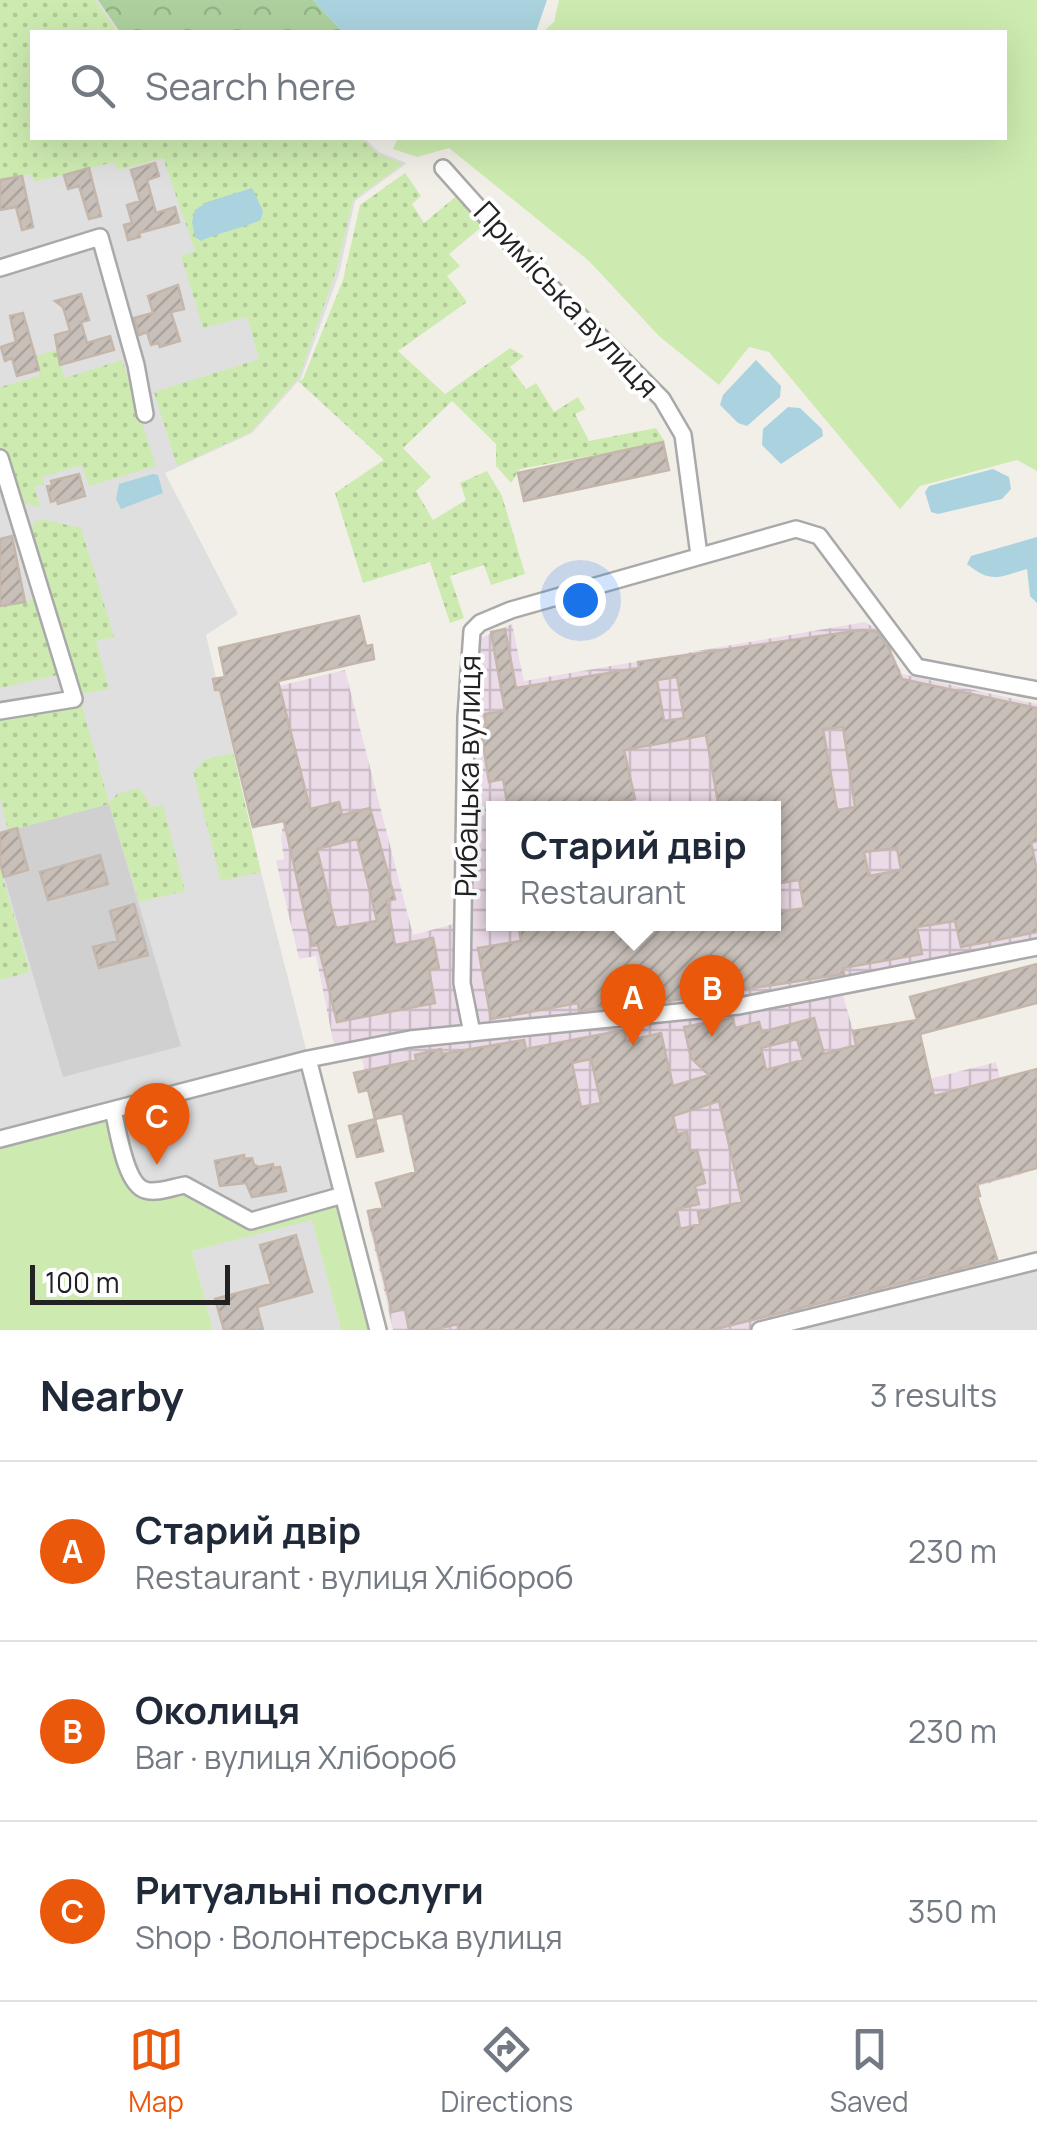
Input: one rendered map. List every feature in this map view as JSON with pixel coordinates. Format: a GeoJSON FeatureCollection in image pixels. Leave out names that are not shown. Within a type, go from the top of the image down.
{"type":"FeatureCollection","features":[{"type":"Feature","properties":{"kind":"street","name":"Приміська вулиця"},"geometry":{"type":"LineString","coordinates":[[443,168],[536,272],[662,399],[683,436],[699,555]]}},
{"type":"Feature","properties":{"kind":"street"},"geometry":{"type":"LineString","coordinates":[[0,268],[100,237],[136,365],[145,414]]}},
{"type":"Feature","properties":{"kind":"street"},"geometry":{"type":"LineString","coordinates":[[0,458],[74,698],[0,711]]}},
{"type":"Feature","properties":{"kind":"street","name":"Рибацька вулиця"},"geometry":{"type":"LineString","coordinates":[[472,1032],[462,983],[466,716],[472,631],[480,623],[510,610],[796,529],[819,536],[917,667],[1037,690]]}},
{"type":"Feature","properties":{"kind":"street"},"geometry":{"type":"LineString","coordinates":[[0,1139],[308,1059],[410,1038],[739,1006],[1037,947]]}},
{"type":"Feature","properties":{"kind":"street"},"geometry":{"type":"LineString","coordinates":[[308,1059],[378,1330]]}},
{"type":"Feature","properties":{"kind":"street"},"geometry":{"type":"LineString","coordinates":[[113,1110],[129,1172],[135,1185],[149,1192],[185,1184],[251,1222],[344,1196]]}},
{"type":"Feature","properties":{"kind":"street"},"geometry":{"type":"LineString","coordinates":[[760,1330],[1037,1262]]}},
{"type":"Feature","properties":{"kind":"shaded area"},"geometry":{"type":"Polygon","coordinates":[[[0,0],[98,0],[119,30],[30,30],[30,140],[366,140],[379,152],[407,163],[355,201],[339,274],[301,378],[252,433],[165,473],[238,614],[206,635],[343,1195],[251,1221],[149,1192],[0,1139],[0,0]]]}},
{"type":"Feature","properties":{"kind":"shaded area"},"geometry":{"type":"Polygon","coordinates":[[[865,622],[885,635],[902,674],[1037,704],[1037,947],[841,988],[871,1094],[996,1062],[1023,1174],[972,1188],[997,1271],[760,1330],[393,1330],[366,1211],[420,1195],[397,1097],[372,1103],[360,1050],[336,1055],[316,956],[299,959],[276,861],[284,859],[283,822],[254,692],[345,670],[413,935],[464,921],[470,691],[481,638],[512,624],[524,681],[865,622]]]}},
{"type":"Feature","properties":{"kind":"shaded area"},"geometry":{"type":"Polygon","coordinates":[[[109,804],[181,1046],[63,1077],[0,863],[0,833],[109,804]]]}},
{"type":"Feature","properties":{"kind":"shaded area"},"geometry":{"type":"Polygon","coordinates":[[[312,1219],[341,1330],[213,1330],[192,1251],[312,1219]]]}},
{"type":"Feature","properties":{"kind":"shaded area"},"geometry":{"type":"Polygon","coordinates":[[[1037,1261],[1037,1330],[760,1330],[1037,1261]]]}},
{"type":"Feature","properties":{"kind":"green space"},"geometry":{"type":"Polygon","coordinates":[[[0,0],[95,0],[116,30],[30,30],[30,140],[363,140],[378,154],[403,164],[353,200],[336,271],[299,377],[251,432],[177,466],[154,392],[259,359],[247,317],[203,328],[181,256],[195,251],[163,158],[118,170],[114,162],[35,182],[31,174],[0,182],[0,0]]]}},
{"type":"Feature","properties":{"kind":"green space"},"geometry":{"type":"Polygon","coordinates":[[[98,0],[313,0],[341,30],[119,30],[98,0]]]}},
{"type":"Feature","properties":{"kind":"green space"},"geometry":{"type":"Polygon","coordinates":[[[559,0],[1037,0],[1037,471],[1017,460],[920,486],[900,509],[769,352],[749,347],[719,385],[659,336],[589,261],[449,148],[417,157],[393,149],[397,140],[1007,140],[1007,30],[545,30],[554,22],[559,0]]]}},
{"type":"Feature","properties":{"kind":"green space"},"geometry":{"type":"Polygon","coordinates":[[[405,173],[421,196],[412,204],[424,223],[459,194],[485,224],[449,254],[460,266],[447,276],[467,302],[398,351],[445,394],[510,348],[524,356],[510,367],[526,389],[536,383],[554,412],[578,397],[585,409],[575,414],[589,441],[656,428],[665,442],[520,469],[511,483],[496,466],[496,444],[452,401],[403,448],[431,477],[416,491],[433,520],[466,500],[460,483],[487,471],[502,496],[525,574],[491,585],[484,565],[450,576],[464,618],[450,623],[430,562],[363,583],[335,493],[384,460],[298,381],[303,379],[343,280],[360,205],[405,173]]]}},
{"type":"Feature","properties":{"kind":"green space"},"geometry":{"type":"Polygon","coordinates":[[[56,350],[65,378],[122,360],[156,466],[89,486],[82,465],[42,477],[44,484],[34,487],[41,508],[17,500],[0,451],[0,387],[40,376],[36,356],[56,350]]]}},
{"type":"Feature","properties":{"kind":"green space"},"geometry":{"type":"Polygon","coordinates":[[[34,521],[81,528],[114,637],[96,641],[109,689],[81,694],[77,691],[32,528],[34,521]]]}},
{"type":"Feature","properties":{"kind":"green space"},"geometry":{"type":"Polygon","coordinates":[[[42,598],[63,674],[0,688],[0,606],[42,598]]]}},
{"type":"Feature","properties":{"kind":"green space"},"geometry":{"type":"Polygon","coordinates":[[[81,703],[109,803],[117,794],[139,788],[152,807],[163,805],[185,891],[139,902],[109,804],[8,831],[0,798],[0,719],[81,703]]]}},
{"type":"Feature","properties":{"kind":"green space"},"geometry":{"type":"Polygon","coordinates":[[[233,753],[261,872],[221,881],[193,772],[206,759],[233,753]]]}},
{"type":"Feature","properties":{"kind":"green space"},"geometry":{"type":"Polygon","coordinates":[[[0,867],[30,972],[0,980],[0,867]]]}},
{"type":"Feature","properties":{"kind":"green space"},"geometry":{"type":"Polygon","coordinates":[[[113,1110],[135,1185],[185,1185],[251,1221],[343,1195],[378,1330],[341,1330],[312,1220],[192,1251],[213,1330],[0,1330],[0,1139],[113,1110]]]}},
{"type":"Feature","properties":{"kind":"water"},"geometry":{"type":"Polygon","coordinates":[[[313,0],[547,0],[537,30],[341,30],[313,0]]]}},
{"type":"Feature","properties":{"kind":"water"},"geometry":{"type":"Polygon","coordinates":[[[252,188],[263,211],[260,220],[201,241],[195,237],[195,210],[207,202],[252,188]]]}},
{"type":"Feature","properties":{"kind":"water"},"geometry":{"type":"Polygon","coordinates":[[[756,360],[781,386],[780,397],[747,426],[738,423],[720,405],[723,395],[756,360]]]}},
{"type":"Feature","properties":{"kind":"water"},"geometry":{"type":"Polygon","coordinates":[[[788,407],[800,408],[822,429],[823,436],[781,464],[762,445],[763,429],[788,407]]]}},
{"type":"Feature","properties":{"kind":"water"},"geometry":{"type":"Polygon","coordinates":[[[993,469],[1009,477],[1011,489],[1002,499],[938,514],[931,512],[925,492],[929,486],[993,469]]]}},
{"type":"Feature","properties":{"kind":"water"},"geometry":{"type":"Polygon","coordinates":[[[158,475],[163,493],[121,509],[116,499],[119,484],[158,475]]]}},
{"type":"Feature","properties":{"kind":"water"},"geometry":{"type":"Polygon","coordinates":[[[1037,537],[1037,603],[1030,596],[1027,569],[989,576],[967,564],[971,556],[1037,537]]]}},
{"type":"Feature","properties":{"kind":"building"},"geometry":{"type":"Polygon","coordinates":[[[155,163],[159,176],[147,180],[156,213],[175,207],[179,222],[128,240],[124,225],[132,223],[127,205],[140,201],[131,170],[155,163]]]}},
{"type":"Feature","properties":{"kind":"building"},"geometry":{"type":"Polygon","coordinates":[[[89,168],[101,216],[89,219],[79,186],[68,189],[64,175],[89,168]]]}},
{"type":"Feature","properties":{"kind":"building"},"geometry":{"type":"Polygon","coordinates":[[[22,176],[33,227],[22,230],[16,207],[0,210],[0,180],[22,176]]]}},
{"type":"Feature","properties":{"kind":"building"},"geometry":{"type":"Polygon","coordinates":[[[178,285],[184,309],[171,312],[180,341],[160,347],[158,343],[151,345],[147,332],[139,335],[134,318],[153,313],[148,296],[178,285]]]}},
{"type":"Feature","properties":{"kind":"building"},"geometry":{"type":"Polygon","coordinates":[[[81,294],[89,320],[81,322],[87,343],[110,336],[114,350],[60,365],[55,335],[70,331],[63,307],[55,301],[81,294]]]}},
{"type":"Feature","properties":{"kind":"building"},"geometry":{"type":"Polygon","coordinates":[[[23,313],[39,370],[17,376],[12,358],[5,361],[1,347],[16,342],[10,316],[23,313]]]}},
{"type":"Feature","properties":{"kind":"building"},"geometry":{"type":"Polygon","coordinates":[[[663,442],[669,470],[524,501],[518,473],[663,442]]]}},
{"type":"Feature","properties":{"kind":"building"},"geometry":{"type":"Polygon","coordinates":[[[79,474],[85,496],[58,504],[57,500],[51,502],[47,486],[52,485],[51,481],[79,474]]]}},
{"type":"Feature","properties":{"kind":"building"},"geometry":{"type":"Polygon","coordinates":[[[12,536],[25,602],[0,606],[0,539],[12,536]]]}},
{"type":"Feature","properties":{"kind":"building"},"geometry":{"type":"Polygon","coordinates":[[[359,616],[366,646],[372,645],[374,659],[278,681],[310,809],[339,802],[342,815],[370,808],[395,899],[387,901],[395,945],[433,938],[439,968],[429,970],[435,1003],[337,1022],[318,945],[312,946],[284,821],[253,827],[220,690],[215,690],[213,679],[225,677],[219,648],[359,616]],[[357,839],[317,849],[336,928],[377,921],[357,839]]]}},
{"type":"Feature","properties":{"kind":"building"},"geometry":{"type":"Polygon","coordinates":[[[505,629],[516,688],[639,668],[638,662],[862,630],[877,632],[902,679],[1037,708],[1037,841],[1031,843],[1037,870],[1037,932],[961,947],[955,921],[917,927],[922,954],[843,968],[844,974],[656,1003],[656,998],[579,1011],[578,1003],[491,1019],[478,948],[521,941],[519,931],[781,931],[781,912],[804,908],[799,880],[781,883],[781,801],[718,801],[706,735],[624,750],[635,799],[507,801],[503,779],[489,782],[480,725],[486,724],[484,714],[505,711],[491,632],[505,629]],[[677,677],[657,680],[664,721],[684,718],[677,677]],[[843,727],[823,729],[837,810],[855,807],[843,727]],[[897,848],[864,852],[869,876],[901,870],[897,848]]]}},
{"type":"Feature","properties":{"kind":"building"},"geometry":{"type":"Polygon","coordinates":[[[17,828],[28,870],[4,877],[0,833],[17,828]]]}},
{"type":"Feature","properties":{"kind":"building"},"geometry":{"type":"Polygon","coordinates":[[[100,855],[108,884],[48,900],[40,872],[100,855]]]}},
{"type":"Feature","properties":{"kind":"building"},"geometry":{"type":"Polygon","coordinates":[[[134,904],[148,955],[99,968],[93,947],[118,941],[110,911],[134,904]]]}},
{"type":"Feature","properties":{"kind":"building"},"geometry":{"type":"Polygon","coordinates":[[[1037,964],[1037,1003],[920,1034],[934,1096],[1037,1069],[1037,1168],[977,1184],[977,1196],[997,1259],[712,1330],[458,1330],[458,1324],[409,1330],[405,1309],[392,1312],[368,1211],[383,1208],[376,1183],[416,1172],[403,1113],[375,1119],[368,1090],[359,1092],[354,1073],[416,1060],[415,1055],[441,1049],[442,1054],[524,1040],[526,1049],[624,1030],[627,1041],[661,1033],[673,1086],[709,1075],[691,1058],[684,1027],[733,1018],[735,1028],[759,1022],[762,1032],[814,1018],[824,1054],[856,1045],[853,1031],[917,1020],[910,997],[1037,964]],[[797,1039],[761,1048],[766,1070],[803,1060],[797,1039]],[[591,1059],[572,1063],[581,1107],[601,1103],[591,1059]],[[719,1101],[673,1116],[677,1134],[687,1132],[690,1151],[697,1150],[705,1183],[695,1186],[699,1204],[677,1209],[680,1229],[700,1224],[698,1212],[742,1202],[719,1101]]]}},
{"type":"Feature","properties":{"kind":"building"},"geometry":{"type":"Polygon","coordinates":[[[375,1119],[383,1151],[357,1157],[349,1126],[375,1119]]]}},
{"type":"Feature","properties":{"kind":"building"},"geometry":{"type":"Polygon","coordinates":[[[244,1155],[244,1159],[252,1158],[259,1167],[280,1167],[286,1191],[252,1197],[246,1183],[220,1186],[215,1161],[244,1155]]]}},
{"type":"Feature","properties":{"kind":"building"},"geometry":{"type":"Polygon","coordinates":[[[296,1235],[312,1292],[257,1307],[263,1330],[224,1330],[215,1299],[271,1284],[260,1245],[296,1235]]]}},
{"type":"Feature","properties":{"kind":"place","name":"Околиця"},"geometry":{"type":"Point","coordinates":[712,1037]}},
{"type":"Feature","properties":{"kind":"place","name":"Старий двір"},"geometry":{"type":"Point","coordinates":[633,1046]}},
{"type":"Feature","properties":{"kind":"place","name":"Ритуальні послуги"},"geometry":{"type":"Point","coordinates":[157,1165]}}]}
